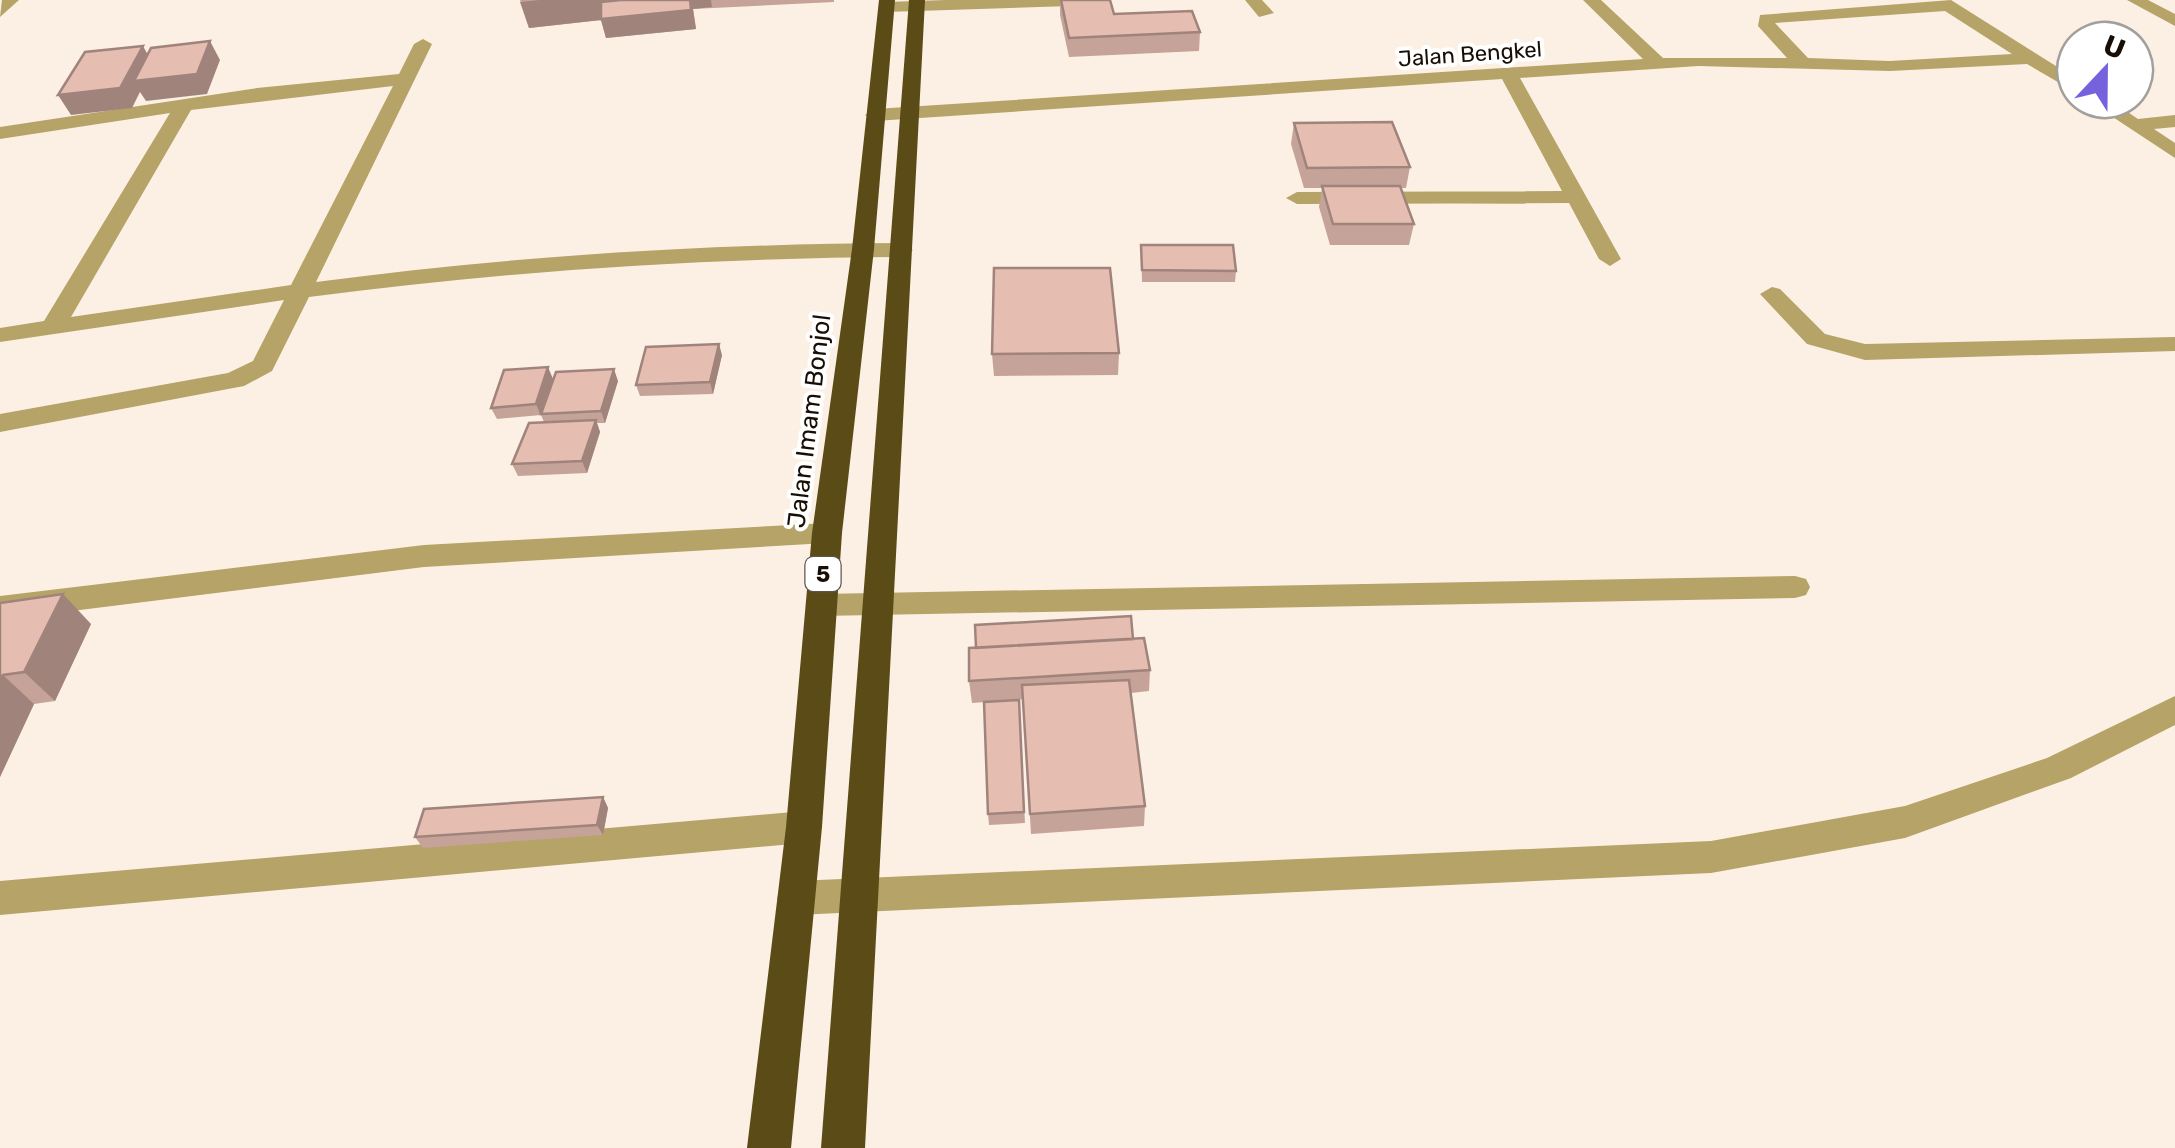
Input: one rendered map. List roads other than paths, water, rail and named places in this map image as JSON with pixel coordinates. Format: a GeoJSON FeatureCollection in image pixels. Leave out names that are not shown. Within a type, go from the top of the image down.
{"type":"FeatureCollection","features":[{"type":"Feature","properties":{"kind":"highway"},"geometry":{"type":"LineString","coordinates":[[843,1148],[912,113],[902,3]]}},
{"type":"Feature","properties":{"kind":"highway","name":"Jalan Imam Bonjol"},"geometry":{"type":"LineString","coordinates":[[769,1148],[804,827],[827,533],[863,249],[875,115],[902,3]]}},
{"type":"Feature","properties":{"kind":"street"},"geometry":{"type":"LineString","coordinates":[[0,12],[11,0]]}},
{"type":"Feature","properties":{"kind":"street"},"geometry":{"type":"LineString","coordinates":[[902,3],[1101,0]]}},
{"type":"Feature","properties":{"kind":"street"},"geometry":{"type":"LineString","coordinates":[[1590,0],[1658,63]]}},
{"type":"Feature","properties":{"kind":"street"},"geometry":{"type":"LineString","coordinates":[[2135,0],[2175,21]]}},
{"type":"Feature","properties":{"kind":"street"},"geometry":{"type":"LineString","coordinates":[[1802,62],[1766,26],[1766,20],[1944,3],[2055,73]]}},
{"type":"Feature","properties":{"kind":"street"},"geometry":{"type":"LineString","coordinates":[[0,423],[247,376],[267,361],[423,44]]}},
{"type":"Feature","properties":{"kind":"street","name":"Jalan Bengkel"},"geometry":{"type":"LineString","coordinates":[[875,115],[1658,63],[1890,66],[2031,58]]}},
{"type":"Feature","properties":{"kind":"street"},"geometry":{"type":"LineString","coordinates":[[1508,74],[1610,259]]}},
{"type":"Feature","properties":{"kind":"street"},"geometry":{"type":"LineString","coordinates":[[0,133],[184,105],[406,79]]}},
{"type":"Feature","properties":{"kind":"street"},"geometry":{"type":"LineString","coordinates":[[53,326],[184,105]]}},
{"type":"Feature","properties":{"kind":"street"},"geometry":{"type":"LineString","coordinates":[[2127,120],[2175,152]]}},
{"type":"Feature","properties":{"kind":"street"},"geometry":{"type":"LineString","coordinates":[[2135,125],[2175,121]]}},
{"type":"Feature","properties":{"kind":"street"},"geometry":{"type":"LineString","coordinates":[[1296,198],[1578,197]]}},
{"type":"Feature","properties":{"kind":"street"},"geometry":{"type":"LineString","coordinates":[[0,335],[300,291],[679,255],[902,250]]}},
{"type":"Feature","properties":{"kind":"street"},"geometry":{"type":"LineString","coordinates":[[1772,294],[1816,338],[1865,352],[2175,344]]}},
{"type":"Feature","properties":{"kind":"street"},"geometry":{"type":"LineString","coordinates":[[0,608],[424,556],[827,533]]}},
{"type":"Feature","properties":{"kind":"street"},"geometry":{"type":"LineString","coordinates":[[820,605],[1795,586]]}},
{"type":"Feature","properties":{"kind":"street"},"geometry":{"type":"LineString","coordinates":[[796,898],[1711,857],[1906,822],[2060,768],[2167,724]]}},
{"type":"Feature","properties":{"kind":"street"},"geometry":{"type":"LineString","coordinates":[[0,898],[804,827]]}}]}
